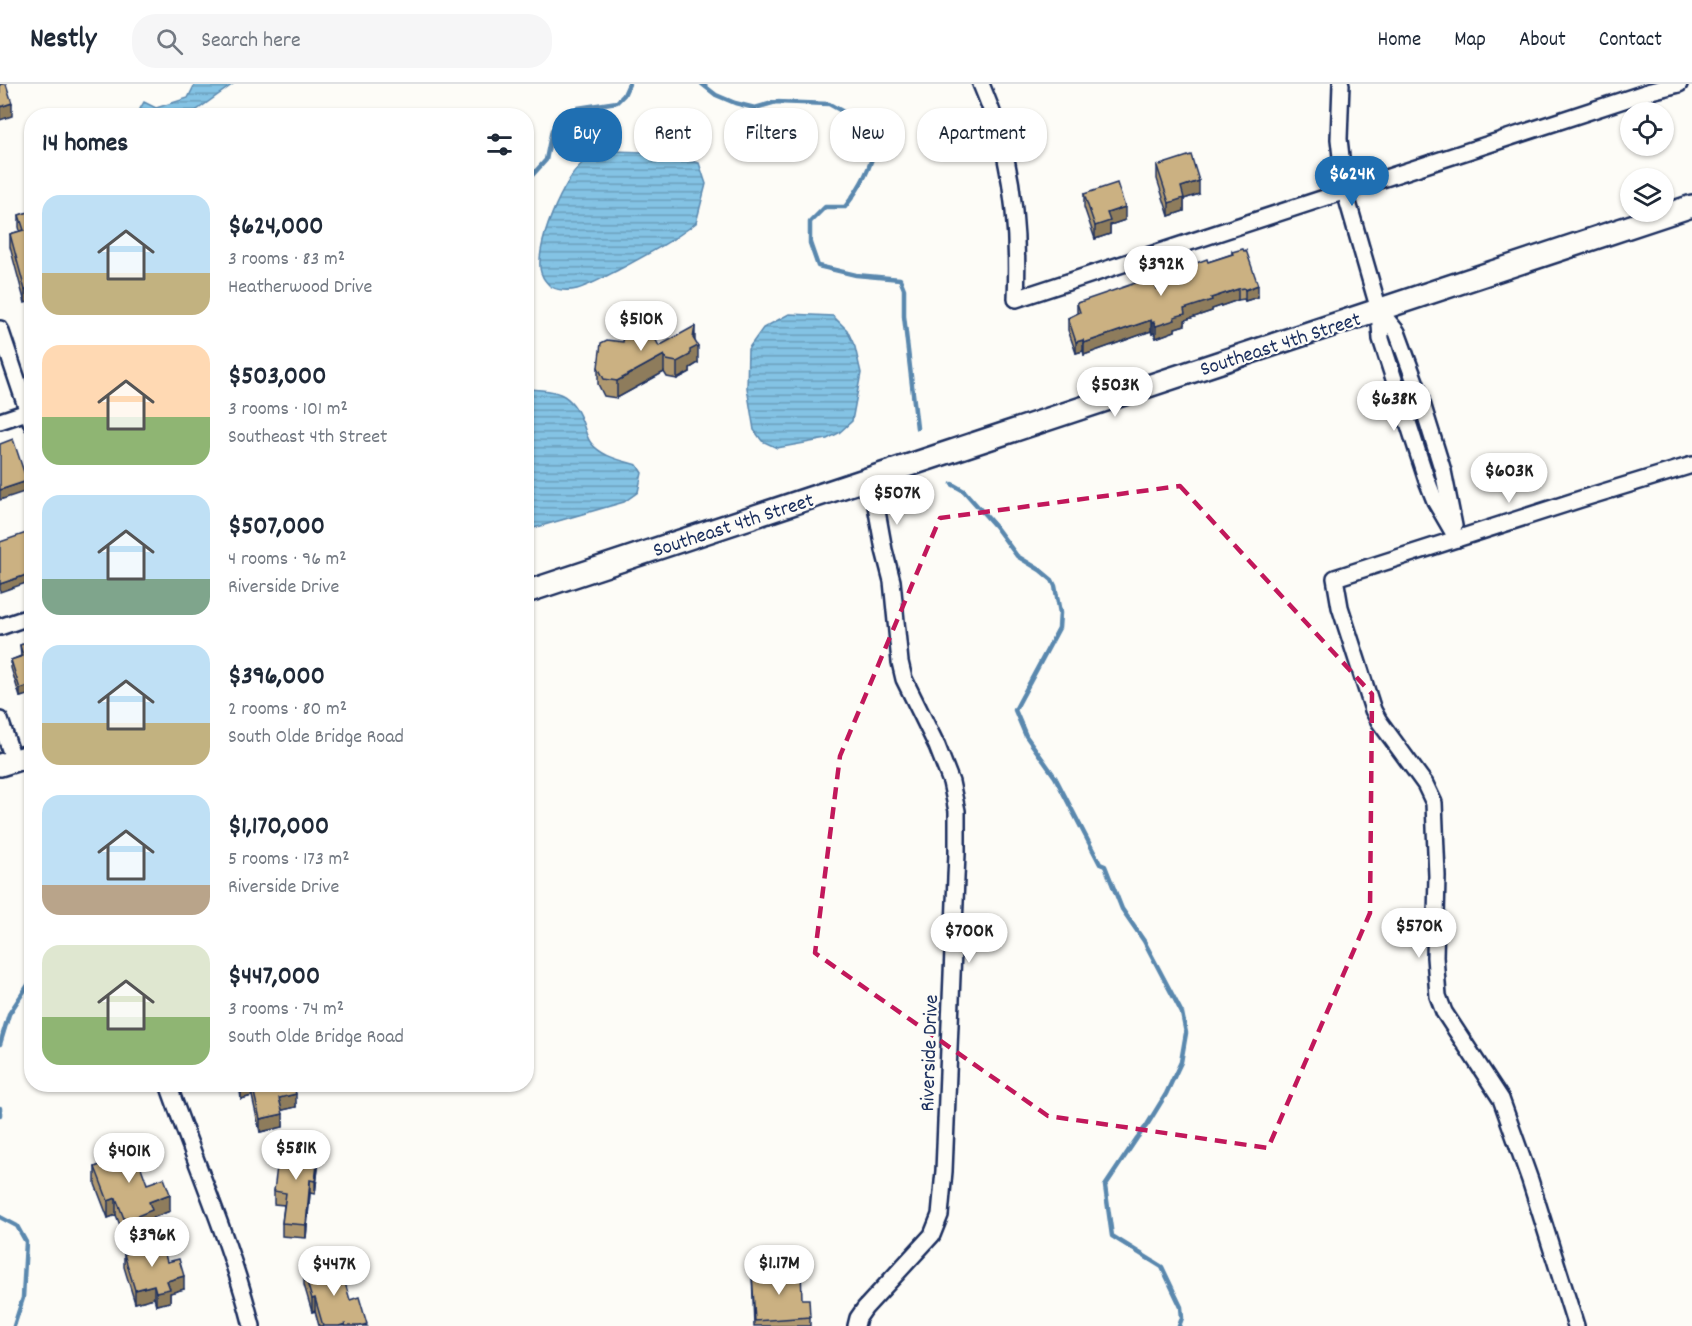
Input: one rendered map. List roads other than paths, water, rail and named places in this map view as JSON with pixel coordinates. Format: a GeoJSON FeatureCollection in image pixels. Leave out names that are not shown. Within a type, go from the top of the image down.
{"type":"FeatureCollection","features":[{"type":"Feature","properties":{"kind":"main road","name":"Southeast 4th Street"},"geometry":{"type":"LineString","coordinates":[[534,589],[1692,206]]}},
{"type":"Feature","properties":{"kind":"street"},"geometry":{"type":"LineString","coordinates":[[981,84],[1006,157],[1011,183],[1018,261],[1016,299],[1679,84]]}},
{"type":"Feature","properties":{"kind":"street"},"geometry":{"type":"LineString","coordinates":[[1341,84],[1339,139],[1345,192],[1379,310],[1381,339],[1426,478],[1435,501],[1457,538]]}},
{"type":"Feature","properties":{"kind":"street"},"geometry":{"type":"LineString","coordinates":[[0,329],[24,403]]}},
{"type":"Feature","properties":{"kind":"street"},"geometry":{"type":"LineString","coordinates":[[0,420],[24,418]]}},
{"type":"Feature","properties":{"kind":"street"},"geometry":{"type":"LineString","coordinates":[[1576,1326],[1530,1180],[1501,1099],[1444,1012],[1438,996],[1435,957],[1437,876],[1434,803],[1425,784],[1373,710],[1340,607],[1335,579],[1386,564],[1457,538],[1692,465]]}},
{"type":"Feature","properties":{"kind":"street","name":"Riverside Drive"},"geometry":{"type":"LineString","coordinates":[[856,1326],[865,1308],[932,1235],[940,1215],[944,1171],[957,853],[957,811],[951,782],[937,746],[911,696],[900,662],[892,581],[871,478]]}},
{"type":"Feature","properties":{"kind":"street"},"geometry":{"type":"LineString","coordinates":[[0,627],[24,619]]}},
{"type":"Feature","properties":{"kind":"street"},"geometry":{"type":"LineString","coordinates":[[0,720],[15,760]]}},
{"type":"Feature","properties":{"kind":"street"},"geometry":{"type":"LineString","coordinates":[[171,1092],[237,1270],[252,1326]]}},
{"type":"Feature","properties":{"kind":"water"},"geometry":{"type":"Polygon","coordinates":[[[195,84],[233,84],[200,108],[156,108],[188,98],[195,84]]]}},
{"type":"Feature","properties":{"kind":"water"},"geometry":{"type":"Polygon","coordinates":[[[144,102],[156,108],[141,108],[144,102]]]}},
{"type":"Feature","properties":{"kind":"water"},"geometry":{"type":"Polygon","coordinates":[[[622,151],[634,152],[634,162],[699,163],[706,184],[696,223],[660,247],[583,287],[574,290],[553,288],[543,276],[540,264],[541,249],[560,196],[584,162],[622,162],[622,151]]]}},
{"type":"Feature","properties":{"kind":"water"},"geometry":{"type":"Polygon","coordinates":[[[789,314],[833,316],[847,330],[855,347],[861,373],[852,421],[839,433],[827,439],[777,448],[762,441],[754,430],[747,388],[748,349],[763,328],[789,314]]]}},
{"type":"Feature","properties":{"kind":"water"},"geometry":{"type":"Polygon","coordinates":[[[534,389],[554,392],[567,398],[578,411],[588,438],[595,448],[612,457],[637,465],[642,473],[638,492],[624,502],[534,528],[534,389]]]}},
{"type":"Feature","properties":{"kind":"waterway"},"geometry":{"type":"LineString","coordinates":[[534,173],[546,160],[552,130],[564,117],[578,108],[617,102],[624,95],[629,84]]}},
{"type":"Feature","properties":{"kind":"waterway"},"geometry":{"type":"LineString","coordinates":[[702,84],[716,95],[755,108],[776,102],[829,104],[860,121],[875,146],[867,171],[860,186],[845,207],[825,207],[810,222],[810,243],[818,266],[856,275],[900,279],[904,289],[904,316],[917,428]]}},
{"type":"Feature","properties":{"kind":"waterway"},"geometry":{"type":"LineString","coordinates":[[952,484],[964,491],[995,526],[1017,556],[1040,570],[1052,580],[1055,586],[1060,613],[1059,628],[1015,710],[1026,736],[1055,777],[1100,864],[1105,866],[1122,909],[1144,941],[1182,1013],[1186,1033],[1181,1062],[1166,1094],[1105,1186],[1112,1236],[1162,1267],[1181,1307],[1182,1318],[1179,1326]]}},
{"type":"Feature","properties":{"kind":"waterway"},"geometry":{"type":"LineString","coordinates":[[0,1044],[9,1014],[24,991]]}},
{"type":"Feature","properties":{"kind":"waterway"},"geometry":{"type":"LineString","coordinates":[[0,1108],[0,1115]]}},
{"type":"Feature","properties":{"kind":"waterway"},"geometry":{"type":"LineString","coordinates":[[0,1217],[17,1226],[26,1242],[23,1298],[14,1326]]}}]}
